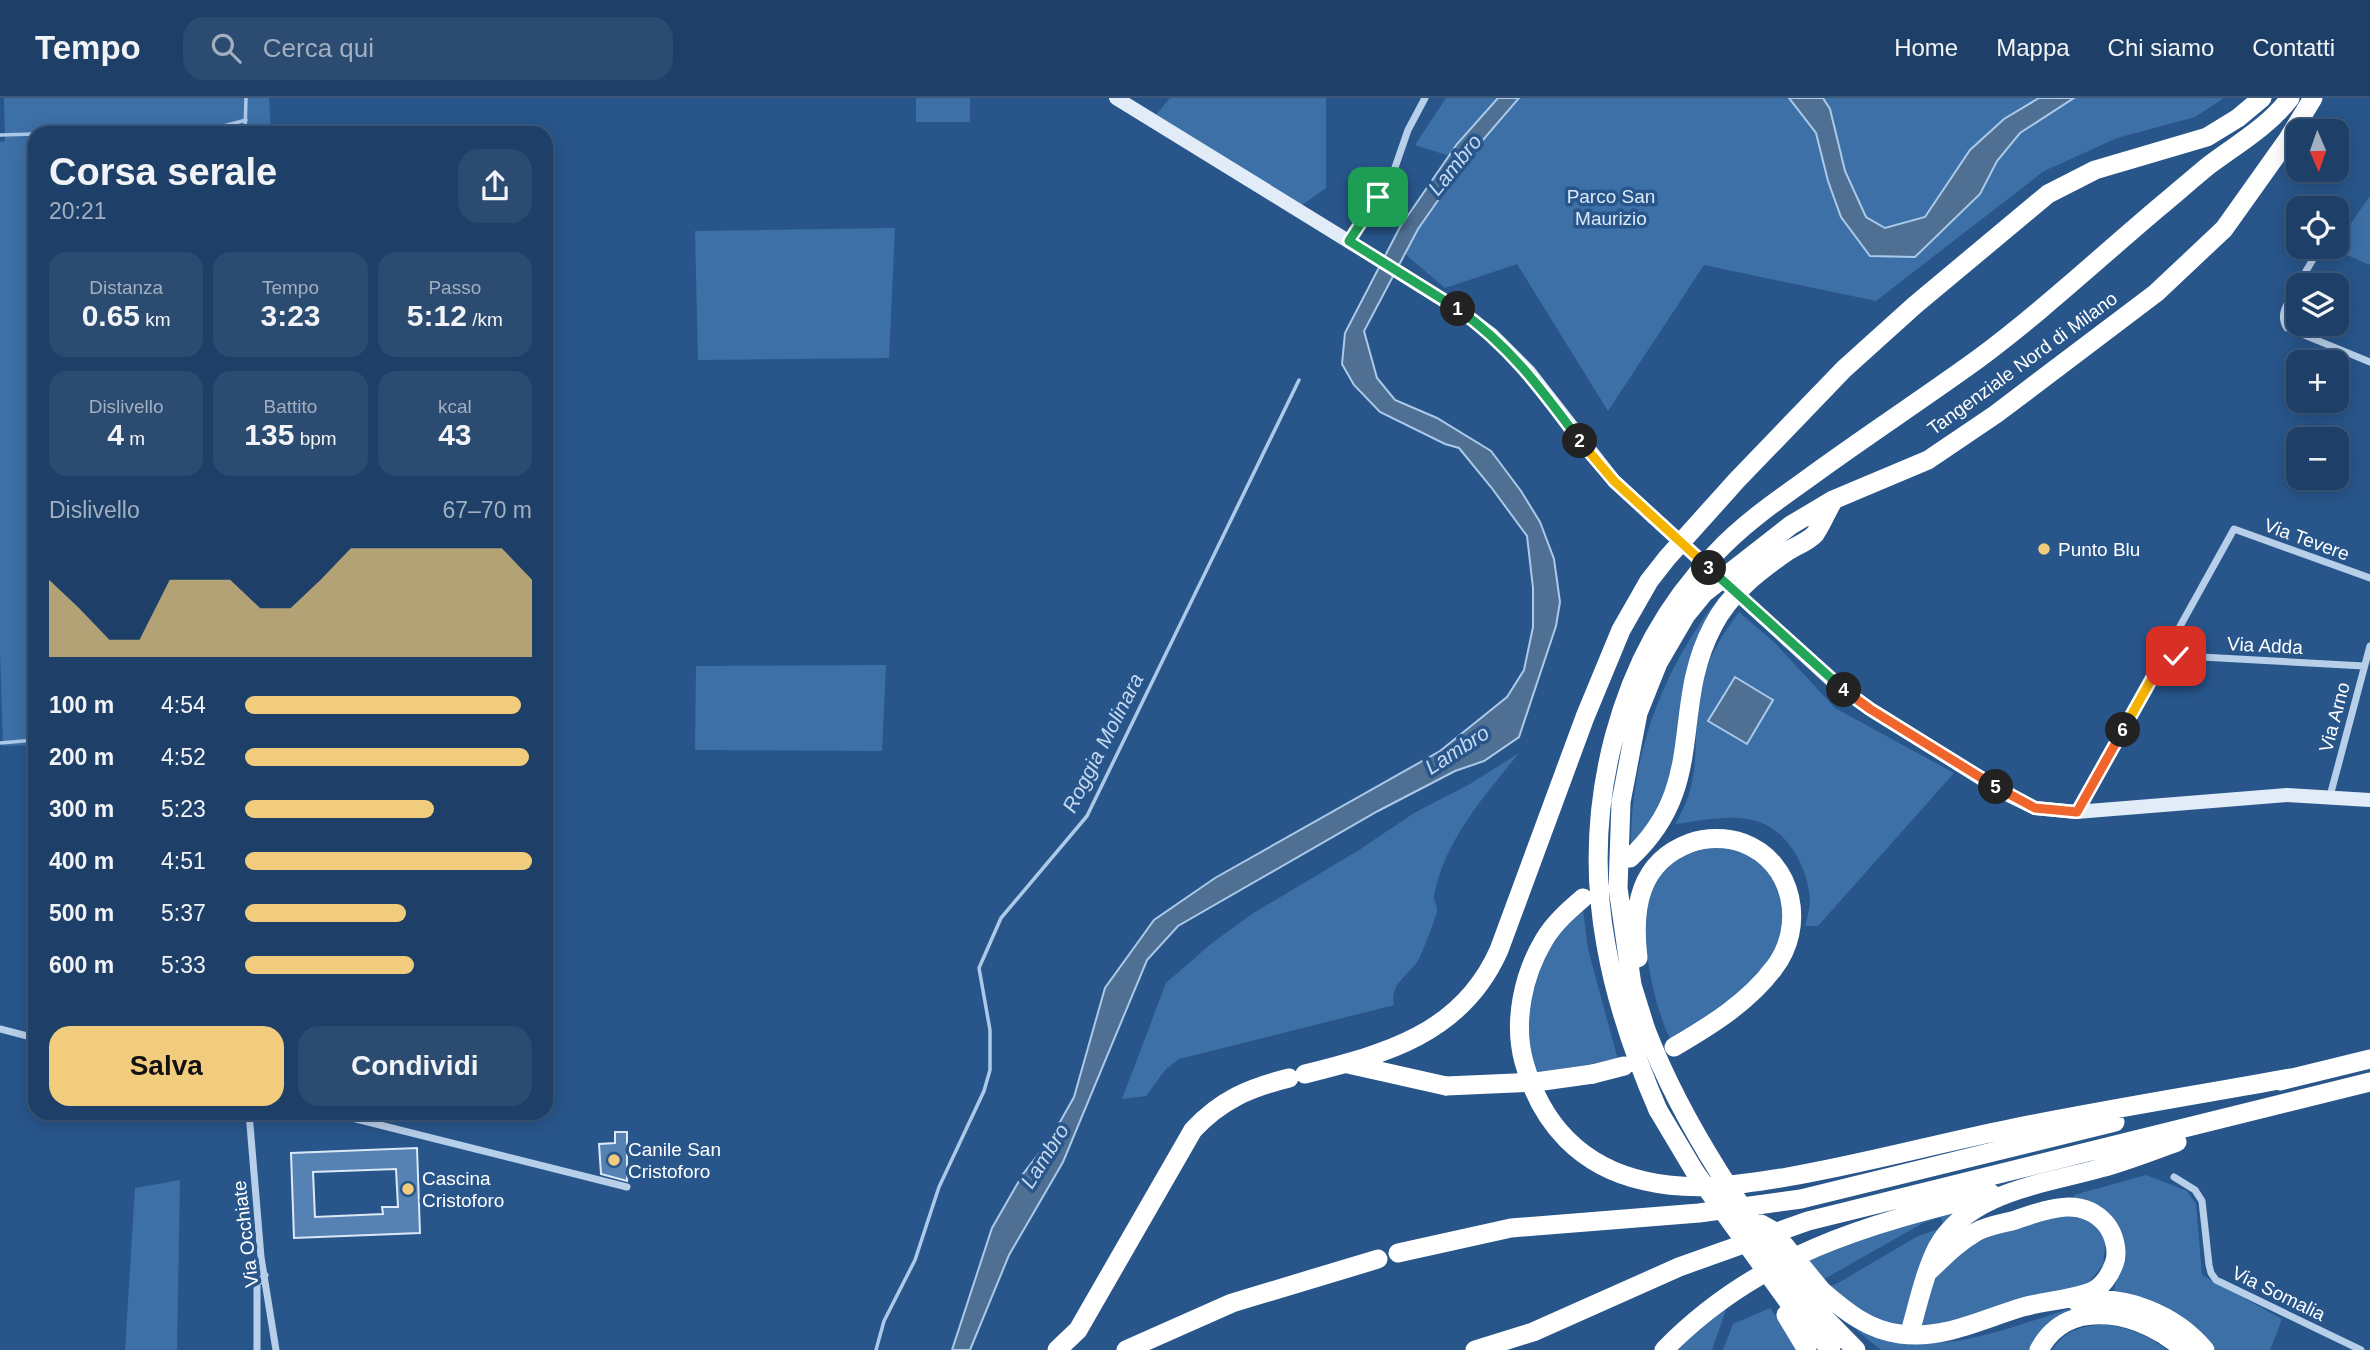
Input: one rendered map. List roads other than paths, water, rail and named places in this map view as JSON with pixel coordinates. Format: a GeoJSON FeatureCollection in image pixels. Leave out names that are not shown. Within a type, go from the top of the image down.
{"type":"FeatureCollection","features":[{"type":"Feature","properties":{"kind":"highway"},"geometry":{"type":"LineString","coordinates":[[1057,1350],[1078,1330],[1157,1189],[1193,1130],[1208,1114],[1241,1092],[1388,1051],[1429,1030],[1459,1008],[1484,979],[1515,909],[1585,717],[1621,630],[1649,581],[1737,480],[1844,369],[1915,305],[2048,194],[2095,170],[2207,137],[2238,118],[2262,98]]}},
{"type":"Feature","properties":{"kind":"highway","name":"Tangenziale Nord di Milano"},"geometry":{"type":"LineString","coordinates":[[1831,1350],[1802,1303],[1695,1171],[1658,1110],[1641,1070],[1614,986],[1600,902],[1600,841],[1610,752],[1619,716],[1635,672],[1668,613],[1715,554],[1740,530],[1824,467],[1981,357],[2200,173],[2273,116],[2290,98]]}},
{"type":"Feature","properties":{"kind":"highway","name":"Tangenziale Nord di Milano"},"geometry":{"type":"LineString","coordinates":[[1856,1350],[1802,1303],[1772,1230],[1747,1217],[1665,1079],[1625,948],[1617,874],[1621,802],[1639,713],[1658,663],[1686,615],[1704,593],[1791,525],[1833,500],[1928,460],[1996,414],[2173,279],[2224,229],[2288,139],[2313,98]]}},
{"type":"Feature","properties":{"kind":"highway"},"geometry":{"type":"LineString","coordinates":[[1630,858],[1661,821],[1672,800],[1685,754],[1690,694],[1695,670],[1714,622],[1748,580],[1814,536],[1833,500]]}},
{"type":"Feature","properties":{"kind":"highway"},"geometry":{"type":"LineString","coordinates":[[1649,1021],[1637,946],[1639,898],[1645,881],[1659,860],[1677,848],[1698,841],[1720,838],[1743,843],[1761,853],[1776,869],[1787,887],[1792,906],[1793,928],[1787,947],[1775,968],[1730,1011],[1674,1047]]}},
{"type":"Feature","properties":{"kind":"highway"},"geometry":{"type":"LineString","coordinates":[[1584,898],[1560,919],[1545,938],[1535,958],[1522,1000],[1521,1054],[1535,1096],[1545,1115],[1561,1135],[1601,1165],[1645,1181],[1687,1187],[1762,1181],[1816,1172],[2010,1129],[2290,1078]]}},
{"type":"Feature","properties":{"kind":"highway"},"geometry":{"type":"LineString","coordinates":[[1398,1253],[1511,1228],[1699,1213],[1801,1199],[2370,1059]]}},
{"type":"Feature","properties":{"kind":"highway"},"geometry":{"type":"LineString","coordinates":[[1347,1063],[1446,1086],[1536,1082],[1593,1074],[1624,1066]]}},
{"type":"Feature","properties":{"kind":"highway"},"geometry":{"type":"LineString","coordinates":[[1475,1350],[1533,1332],[1679,1267],[1808,1221],[2370,1082]]}},
{"type":"Feature","properties":{"kind":"highway"},"geometry":{"type":"LineString","coordinates":[[1664,1350],[1734,1290],[1809,1248],[1888,1220],[2099,1169],[2287,1104]]}},
{"type":"Feature","properties":{"kind":"highway"},"geometry":{"type":"LineString","coordinates":[[1912,1325],[1927,1273],[1938,1247],[1961,1221],[1983,1206],[2036,1183]]}},
{"type":"Feature","properties":{"kind":"highway"},"geometry":{"type":"LineString","coordinates":[[1927,1273],[1954,1247],[1979,1231],[2061,1206],[2081,1208],[2096,1215],[2108,1226],[2115,1241],[2116,1260],[2108,1277],[2092,1291],[2022,1307],[1989,1321]]}},
{"type":"Feature","properties":{"kind":"highway"},"geometry":{"type":"LineString","coordinates":[[1126,1350],[1232,1303],[1378,1259]]}},
{"type":"Feature","properties":{"kind":"highway"},"geometry":{"type":"LineString","coordinates":[[1807,1350],[1802,1303],[1849,1314],[1874,1327],[1899,1334],[1930,1336],[2084,1301],[2108,1299],[2129,1303],[2158,1314],[2182,1328],[2205,1350]]}},
{"type":"Feature","properties":{"kind":"highway"},"geometry":{"type":"LineString","coordinates":[[2039,1350],[2064,1324],[2085,1316],[2112,1314],[2135,1319],[2154,1328],[2184,1350]]}},
{"type":"Feature","properties":{"kind":"main road"},"geometry":{"type":"LineString","coordinates":[[1116,98],[1459,310],[1511,352],[1548,396],[1597,463],[1838,686],[1870,709],[2021,802],[2045,810],[2077,812],[2287,795],[2370,800]]}},
{"type":"Feature","properties":{"kind":"street"},"geometry":{"type":"LineString","coordinates":[[1349,241],[1391,179],[1408,130],[1426,98]]}},
{"type":"Feature","properties":{"kind":"street"},"geometry":{"type":"LineString","coordinates":[[2286,307],[2283,323],[2286,326]]}},
{"type":"Feature","properties":{"kind":"street"},"geometry":{"type":"LineString","coordinates":[[2303,336],[2370,362]]}},
{"type":"Feature","properties":{"kind":"street","name":"Via Tevere"},"geometry":{"type":"LineString","coordinates":[[2165,655],[2234,529],[2370,578]]}},
{"type":"Feature","properties":{"kind":"street","name":"Via Arno"},"geometry":{"type":"LineString","coordinates":[[2330,796],[2370,646]]}},
{"type":"Feature","properties":{"kind":"street"},"geometry":{"type":"LineString","coordinates":[[2077,812],[2165,655]]}},
{"type":"Feature","properties":{"kind":"street","name":"Via Adda"},"geometry":{"type":"LineString","coordinates":[[2165,655],[2364,666]]}},
{"type":"Feature","properties":{"kind":"street"},"geometry":{"type":"LineString","coordinates":[[0,1029],[28,1036]]}},
{"type":"Feature","properties":{"kind":"street","name":"Via Occhiate"},"geometry":{"type":"LineString","coordinates":[[250,1120],[261,1257],[276,1350]]}},
{"type":"Feature","properties":{"kind":"street"},"geometry":{"type":"LineString","coordinates":[[360,1120],[627,1187]]}},
{"type":"Feature","properties":{"kind":"street","name":"Via Somalia"},"geometry":{"type":"LineString","coordinates":[[2174,1177],[2195,1190],[2202,1200],[2210,1273],[2216,1280],[2361,1350]]}},
{"type":"Feature","properties":{"kind":"street"},"geometry":{"type":"LineString","coordinates":[[257,1350],[257,1284],[265,1275]]}},
{"type":"Feature","properties":{"kind":"water","name":"Lambro"},"geometry":{"type":"Polygon","coordinates":[[[1498,98],[1519,98],[1469,156],[1418,229],[1364,331],[1377,378],[1395,400],[1437,418],[1491,451],[1540,522],[1554,559],[1560,602],[1556,626],[1519,737],[1484,761],[1455,771],[1378,811],[1178,926],[1147,960],[1063,1162],[1009,1255],[970,1350],[952,1350],[992,1228],[1023,1174],[1051,1138],[1074,1097],[1105,988],[1154,920],[1215,878],[1440,751],[1507,697],[1524,670],[1533,627],[1533,588],[1527,536],[1459,448],[1445,444],[1380,412],[1354,385],[1342,364],[1345,333],[1400,227],[1457,144],[1498,98]]]}},
{"type":"Feature","properties":{"kind":"water"},"geometry":{"type":"Polygon","coordinates":[[[1789,98],[1823,98],[1830,109],[1845,171],[1866,217],[1885,228],[1925,217],[1970,150],[2004,119],[2039,98],[2074,98],[2020,133],[1997,161],[1980,194],[1915,257],[1870,256],[1841,217],[1828,181],[1816,133],[1789,98]]]}},
{"type":"Feature","properties":{"kind":"water"},"geometry":{"type":"Polygon","coordinates":[[[1735,677],[1773,700],[1747,744],[1708,721],[1735,677]]]}},
{"type":"Feature","properties":{"kind":"waterway"},"geometry":{"type":"LineString","coordinates":[[245,126],[246,98]]}},
{"type":"Feature","properties":{"kind":"waterway"},"geometry":{"type":"LineString","coordinates":[[224,126],[246,120]]}},
{"type":"Feature","properties":{"kind":"waterway"},"geometry":{"type":"LineString","coordinates":[[0,135],[28,134]]}},
{"type":"Feature","properties":{"kind":"waterway","name":"Roggia Molinara"},"geometry":{"type":"LineString","coordinates":[[876,1350],[884,1321],[915,1260],[939,1187],[984,1091],[990,1070],[990,1030],[979,968],[1001,918],[1087,816],[1299,380]]}},
{"type":"Feature","properties":{"kind":"waterway"},"geometry":{"type":"LineString","coordinates":[[0,743],[28,741]]}},
{"type":"Feature","properties":{"kind":"place","name":"Punto Blu"},"geometry":{"type":"Point","coordinates":[2044,549]}},
{"type":"Feature","properties":{"kind":"place","name":"Canile San Cristoforo"},"geometry":{"type":"Point","coordinates":[614,1160]}},
{"type":"Feature","properties":{"kind":"place","name":"Cascina Cristoforo"},"geometry":{"type":"Point","coordinates":[408,1189]}},
{"type":"Feature","properties":{"kind":"park label","name":"Parco San Maurizio"},"geometry":{"type":"Point","coordinates":[1611,207]}}]}
